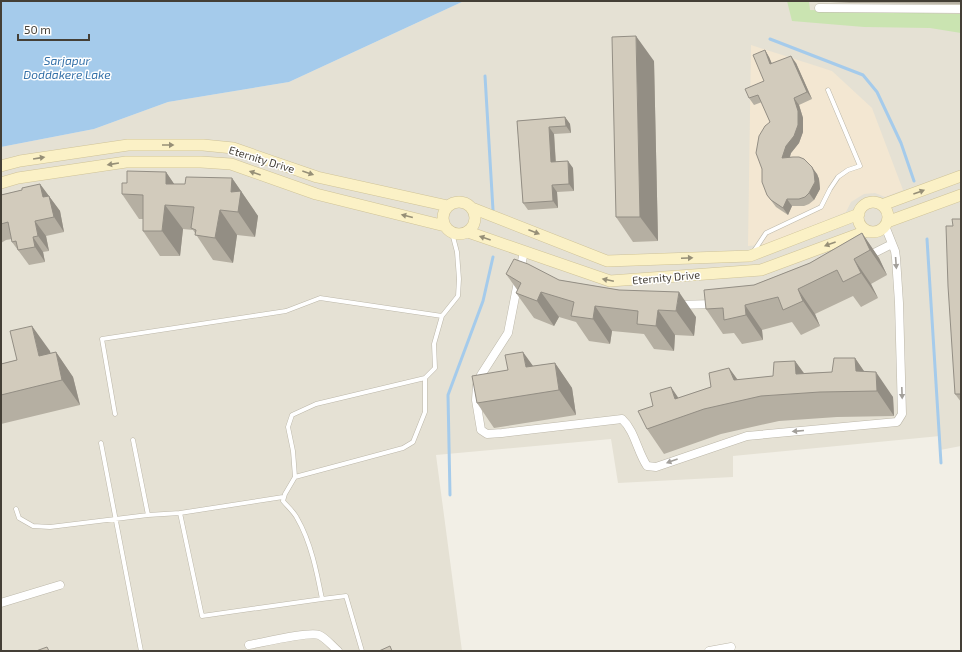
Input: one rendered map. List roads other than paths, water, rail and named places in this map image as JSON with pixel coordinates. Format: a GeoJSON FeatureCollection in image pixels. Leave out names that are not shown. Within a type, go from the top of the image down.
{"type":"FeatureCollection","features":[{"type":"Feature","properties":{"kind":"street"},"geometry":{"type":"LineString","coordinates":[[819,8],[961,9]]}},
{"type":"Feature","properties":{"kind":"street","name":"Eternity Drive"},"geometry":{"type":"LineString","coordinates":[[1,166],[20,161],[128,145],[203,145],[233,148],[318,177],[448,206],[457,202],[468,204],[472,208],[607,261],[750,256],[859,214],[860,209],[868,203],[878,203],[882,205],[961,176]]}},
{"type":"Feature","properties":{"kind":"street","name":"Eternity Drive"},"geometry":{"type":"LineString","coordinates":[[1,183],[18,178],[126,162],[201,162],[231,164],[316,194],[448,229],[457,234],[468,232],[610,282],[761,270],[867,231],[877,232],[886,224],[961,195]]}},
{"type":"Feature","properties":{"kind":"street"},"geometry":{"type":"LineString","coordinates":[[524,252],[523,276],[508,333],[481,375],[477,385],[476,400],[481,430],[487,434],[502,433],[622,419],[629,425],[642,459],[647,466],[656,467],[747,436],[897,422],[902,414],[899,303],[896,258],[886,224],[888,213],[882,205]]}},
{"type":"Feature","properties":{"kind":"street"},"geometry":{"type":"LineString","coordinates":[[448,206],[443,216],[448,229]]}},
{"type":"Feature","properties":{"kind":"street"},"geometry":{"type":"LineString","coordinates":[[468,232],[472,228],[475,218],[472,208]]}},
{"type":"Feature","properties":{"kind":"street"},"geometry":{"type":"LineString","coordinates":[[859,214],[860,224],[867,231]]}},
{"type":"Feature","properties":{"kind":"street"},"geometry":{"type":"LineString","coordinates":[[861,259],[892,244]]}},
{"type":"Feature","properties":{"kind":"street"},"geometry":{"type":"LineString","coordinates":[[656,278],[658,259]]}},
{"type":"Feature","properties":{"kind":"street"},"geometry":{"type":"LineString","coordinates":[[670,305],[724,304]]}},
{"type":"Feature","properties":{"kind":"street"},"geometry":{"type":"LineString","coordinates":[[1,604],[60,585]]}},
{"type":"Feature","properties":{"kind":"street"},"geometry":{"type":"LineString","coordinates":[[249,645],[294,636],[318,634],[338,651]]}},
{"type":"Feature","properties":{"kind":"street"},"geometry":{"type":"LineString","coordinates":[[709,651],[731,647]]}},
{"type":"Feature","properties":{"kind":"lane"},"geometry":{"type":"LineString","coordinates":[[750,256],[766,233],[821,207],[838,177],[848,170],[860,166],[828,90]]}},
{"type":"Feature","properties":{"kind":"lane"},"geometry":{"type":"LineString","coordinates":[[322,600],[318,575],[304,532],[297,517],[283,501],[283,497],[295,477],[293,451],[288,427],[292,415],[316,404],[425,378],[435,368],[434,344],[442,316],[458,296],[459,279],[457,252],[448,229]]}},
{"type":"Feature","properties":{"kind":"lane"},"geometry":{"type":"LineString","coordinates":[[116,414],[102,339],[286,311],[320,298],[442,316]]}},
{"type":"Feature","properties":{"kind":"lane"},"geometry":{"type":"LineString","coordinates":[[295,477],[403,448],[413,442],[425,412],[425,378]]}},
{"type":"Feature","properties":{"kind":"lane"},"geometry":{"type":"LineString","coordinates":[[133,440],[148,516]]}},
{"type":"Feature","properties":{"kind":"lane"},"geometry":{"type":"LineString","coordinates":[[101,443],[141,651]]}},
{"type":"Feature","properties":{"kind":"lane"},"geometry":{"type":"LineString","coordinates":[[16,509],[19,518],[33,526],[50,527],[180,513],[283,497]]}},
{"type":"Feature","properties":{"kind":"lane"},"geometry":{"type":"LineString","coordinates":[[180,513],[202,616],[346,596],[362,651]]}},
{"type":"Feature","properties":{"kind":"water","name":"Sarjapur Doddakere Lake"},"geometry":{"type":"Polygon","coordinates":[[[1,1],[464,1],[289,82],[168,102],[94,129],[1,147],[1,1]]]}},
{"type":"Feature","properties":{"kind":"waterway"},"geometry":{"type":"LineString","coordinates":[[770,39],[863,75],[877,92],[901,143],[914,181]]}},
{"type":"Feature","properties":{"kind":"waterway"},"geometry":{"type":"LineString","coordinates":[[485,76],[493,210]]}},
{"type":"Feature","properties":{"kind":"waterway"},"geometry":{"type":"LineString","coordinates":[[927,239],[941,463]]}},
{"type":"Feature","properties":{"kind":"waterway"},"geometry":{"type":"LineString","coordinates":[[450,495],[448,395],[483,301],[493,257]]}}]}
